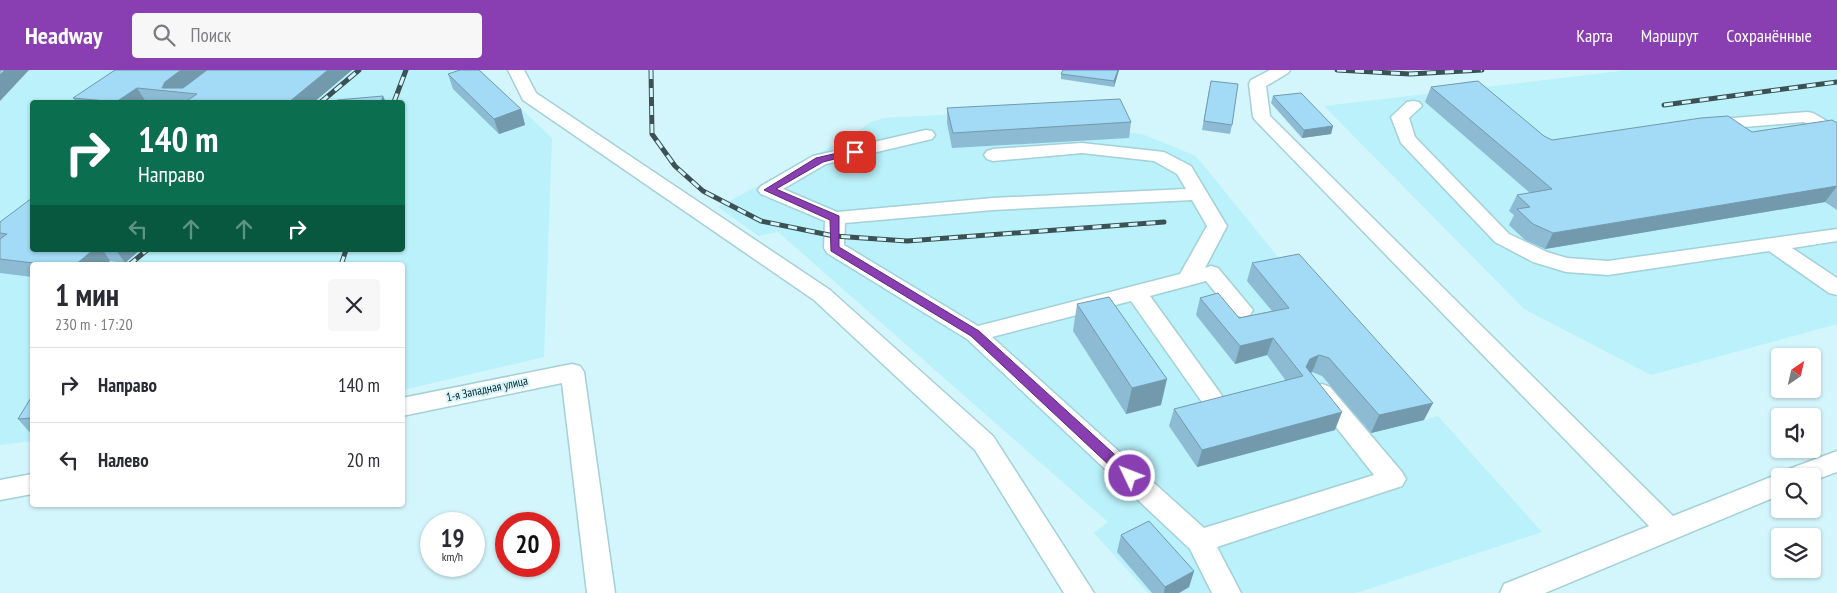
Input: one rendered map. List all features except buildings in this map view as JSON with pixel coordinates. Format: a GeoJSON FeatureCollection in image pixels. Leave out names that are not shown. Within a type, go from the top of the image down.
{"type":"FeatureCollection","features":[{"type":"Feature","properties":{"kind":"street"},"geometry":{"type":"LineString","coordinates":[[516,70],[529,96],[822,295],[984,443],[1080,593]]}},
{"type":"Feature","properties":{"kind":"street"},"geometry":{"type":"LineString","coordinates":[[1282,70],[1257,84],[1262,116],[1668,528]]}},
{"type":"Feature","properties":{"kind":"street"},"geometry":{"type":"LineString","coordinates":[[1413,106],[1400,117],[1407,138],[1502,238],[1540,257],[1566,265],[1608,268],[1837,235]]}},
{"type":"Feature","properties":{"kind":"street"},"geometry":{"type":"LineString","coordinates":[[1692,126],[1807,118],[1837,136]]}},
{"type":"Feature","properties":{"kind":"street"},"geometry":{"type":"LineString","coordinates":[[926,135],[820,160],[768,190],[835,218],[993,204],[1198,194]]}},
{"type":"Feature","properties":{"kind":"street"},"geometry":{"type":"LineString","coordinates":[[993,155],[1082,148],[1158,156],[1184,170],[1218,226],[1188,279]]}},
{"type":"Feature","properties":{"kind":"street"},"geometry":{"type":"LineString","coordinates":[[835,218],[834,248],[975,334],[1200,541],[1228,593]]}},
{"type":"Feature","properties":{"kind":"street"},"geometry":{"type":"LineString","coordinates":[[1773,244],[1835,285]]}},
{"type":"Feature","properties":{"kind":"street"},"geometry":{"type":"LineString","coordinates":[[975,334],[1211,273],[1242,310]]}},
{"type":"Feature","properties":{"kind":"street"},"geometry":{"type":"LineString","coordinates":[[1136,292],[1210,396]]}},
{"type":"Feature","properties":{"kind":"street","name":"1-я Западная улица"},"geometry":{"type":"LineString","coordinates":[[405,406],[572,372],[601,593]]}},
{"type":"Feature","properties":{"kind":"street"},"geometry":{"type":"LineString","coordinates":[[1200,541],[1394,479],[1313,383]]}},
{"type":"Feature","properties":{"kind":"street"},"geometry":{"type":"LineString","coordinates":[[1819,468],[1837,461]]}},
{"type":"Feature","properties":{"kind":"street"},"geometry":{"type":"LineString","coordinates":[[0,490],[30,484]]}},
{"type":"Feature","properties":{"kind":"street"},"geometry":{"type":"LineString","coordinates":[[1514,593],[1668,528],[1771,488]]}},
{"type":"Feature","properties":{"kind":"shaded area"},"geometry":{"type":"Polygon","coordinates":[[[0,70],[480,70],[552,138],[544,357],[405,390],[405,262],[30,262],[30,441],[0,445],[0,70]]]}},
{"type":"Feature","properties":{"kind":"shaded area"},"geometry":{"type":"Polygon","coordinates":[[[1629,70],[1837,70],[1837,324],[1651,375],[1524,309],[1324,106],[1629,70]]]}},
{"type":"Feature","properties":{"kind":"shaded area"},"geometry":{"type":"Polygon","coordinates":[[[957,114],[1142,134],[1196,156],[1290,272],[1424,420],[1438,416],[1542,532],[1356,593],[1148,593],[1094,533],[1108,522],[778,232],[759,236],[718,207],[851,136],[871,122],[884,118],[957,114]]]}},
{"type":"Feature","properties":{"kind":"railway"},"geometry":{"type":"LineString","coordinates":[[323,100],[359,70]]}},
{"type":"Feature","properties":{"kind":"railway"},"geometry":{"type":"LineString","coordinates":[[395,100],[406,70]]}},
{"type":"Feature","properties":{"kind":"railway"},"geometry":{"type":"LineString","coordinates":[[651,70],[652,134],[675,166],[703,191],[761,221],[834,236],[907,241],[1164,222]]}},
{"type":"Feature","properties":{"kind":"railway"},"geometry":{"type":"LineString","coordinates":[[1337,70],[1410,74],[1482,70]]}},
{"type":"Feature","properties":{"kind":"railway"},"geometry":{"type":"LineString","coordinates":[[1664,105],[1837,82]]}},
{"type":"Feature","properties":{"kind":"railway"},"geometry":{"type":"LineString","coordinates":[[133,262],[145,252]]}},
{"type":"Feature","properties":{"kind":"railway"},"geometry":{"type":"LineString","coordinates":[[342,262],[345,252]]}},
{"type":"Feature","properties":{"kind":"route"},"geometry":{"type":"LineString","coordinates":[[855,152],[820,160],[768,190],[835,218],[834,248],[975,334],[1130,476]]}}]}
